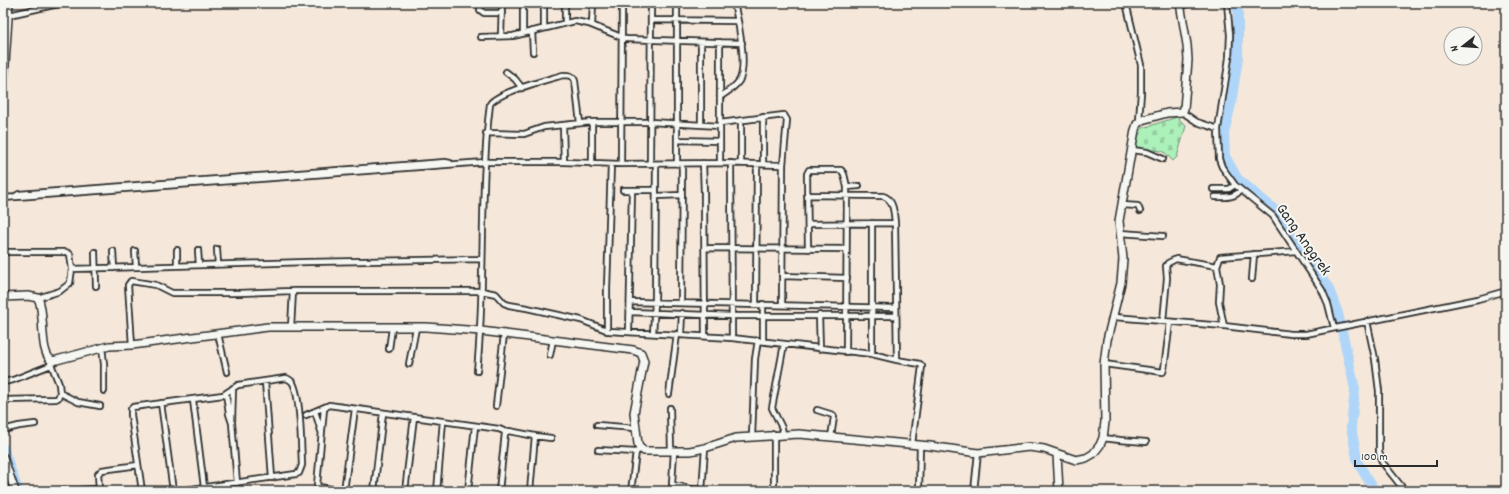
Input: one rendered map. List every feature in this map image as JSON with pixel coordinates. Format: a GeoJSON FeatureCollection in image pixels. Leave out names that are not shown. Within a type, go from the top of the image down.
{"type":"FeatureCollection","features":[{"type":"Feature","properties":{"kind":"street"},"geometry":{"type":"LineString","coordinates":[[3,94],[9,3]]}},
{"type":"Feature","properties":{"kind":"street"},"geometry":{"type":"LineString","coordinates":[[9,15],[63,3]]}},
{"type":"Feature","properties":{"kind":"street"},"geometry":{"type":"LineString","coordinates":[[481,3],[480,10],[484,13],[502,14]]}},
{"type":"Feature","properties":{"kind":"street"},"geometry":{"type":"LineString","coordinates":[[501,36],[502,3]]}},
{"type":"Feature","properties":{"kind":"street"},"geometry":{"type":"LineString","coordinates":[[523,3],[523,33]]}},
{"type":"Feature","properties":{"kind":"street"},"geometry":{"type":"LineString","coordinates":[[544,3],[544,28]]}},
{"type":"Feature","properties":{"kind":"street"},"geometry":{"type":"LineString","coordinates":[[565,3],[565,23]]}},
{"type":"Feature","properties":{"kind":"street"},"geometry":{"type":"LineString","coordinates":[[592,26],[593,3]]}},
{"type":"Feature","properties":{"kind":"street"},"geometry":{"type":"LineString","coordinates":[[621,164],[622,3]]}},
{"type":"Feature","properties":{"kind":"street"},"geometry":{"type":"LineString","coordinates":[[650,164],[652,41],[651,3]]}},
{"type":"Feature","properties":{"kind":"street"},"geometry":{"type":"LineString","coordinates":[[678,3],[677,140],[682,195],[681,304]]}},
{"type":"Feature","properties":{"kind":"street"},"geometry":{"type":"LineString","coordinates":[[720,98],[738,83],[741,77],[742,43],[734,3]]}},
{"type":"Feature","properties":{"kind":"street"},"geometry":{"type":"LineString","coordinates":[[598,450],[690,451],[728,440],[752,436],[806,434],[912,444],[978,453],[1029,447],[1076,460],[1086,458],[1093,454],[1103,438],[1105,422],[1104,364],[1107,340],[1114,317],[1123,265],[1119,221],[1135,130],[1139,121],[1141,65],[1126,3]]}},
{"type":"Feature","properties":{"kind":"street"},"geometry":{"type":"LineString","coordinates":[[1182,112],[1184,109],[1188,60],[1180,4],[1195,3]]}},
{"type":"Feature","properties":{"kind":"street","name":"Gang Anggrek"},"geometry":{"type":"LineString","coordinates":[[1227,3],[1230,35],[1229,58],[1218,129],[1219,159],[1226,173],[1235,185],[1273,216],[1322,290],[1328,304],[1332,329]]}},
{"type":"Feature","properties":{"kind":"street"},"geometry":{"type":"LineString","coordinates":[[652,20],[738,21]]}},
{"type":"Feature","properties":{"kind":"street"},"geometry":{"type":"LineString","coordinates":[[481,37],[513,36],[579,21],[622,38],[652,41],[742,43]]}},
{"type":"Feature","properties":{"kind":"street"},"geometry":{"type":"LineString","coordinates":[[532,31],[533,52]]}},
{"type":"Feature","properties":{"kind":"street"},"geometry":{"type":"LineString","coordinates":[[700,42],[701,124]]}},
{"type":"Feature","properties":{"kind":"street"},"geometry":{"type":"LineString","coordinates":[[720,42],[720,163]]}},
{"type":"Feature","properties":{"kind":"street"},"geometry":{"type":"LineString","coordinates":[[506,72],[515,79],[522,88]]}},
{"type":"Feature","properties":{"kind":"street"},"geometry":{"type":"LineString","coordinates":[[477,371],[481,331],[484,162],[490,104],[492,101],[522,88],[563,75],[573,76],[575,81],[580,123]]}},
{"type":"Feature","properties":{"kind":"street"},"geometry":{"type":"LineString","coordinates":[[1139,121],[1167,113],[1182,112],[1197,122],[1218,129]]}},
{"type":"Feature","properties":{"kind":"street"},"geometry":{"type":"LineString","coordinates":[[486,133],[524,134],[539,128],[592,122],[622,121],[720,124],[763,117],[785,116],[783,165],[782,305]]}},
{"type":"Feature","properties":{"kind":"street"},"geometry":{"type":"LineString","coordinates":[[763,117],[763,164]]}},
{"type":"Feature","properties":{"kind":"street"},"geometry":{"type":"LineString","coordinates":[[741,121],[741,163]]}},
{"type":"Feature","properties":{"kind":"street"},"geometry":{"type":"LineString","coordinates":[[592,122],[592,164]]}},
{"type":"Feature","properties":{"kind":"street"},"geometry":{"type":"LineString","coordinates":[[563,125],[564,162]]}},
{"type":"Feature","properties":{"kind":"street"},"geometry":{"type":"LineString","coordinates":[[677,140],[720,141]]}},
{"type":"Feature","properties":{"kind":"street"},"geometry":{"type":"LineString","coordinates":[[1132,150],[1147,152],[1163,159]]}},
{"type":"Feature","properties":{"kind":"street"},"geometry":{"type":"LineString","coordinates":[[3,198],[35,197],[484,162],[564,162],[592,164],[741,163],[783,165]]}},
{"type":"Feature","properties":{"kind":"street"},"geometry":{"type":"LineString","coordinates":[[703,163],[706,305],[705,336]]}},
{"type":"Feature","properties":{"kind":"street"},"geometry":{"type":"LineString","coordinates":[[731,163],[730,248],[732,338]]}},
{"type":"Feature","properties":{"kind":"street"},"geometry":{"type":"LineString","coordinates":[[607,331],[611,164]]}},
{"type":"Feature","properties":{"kind":"street"},"geometry":{"type":"LineString","coordinates":[[653,333],[655,303],[656,164]]}},
{"type":"Feature","properties":{"kind":"street"},"geometry":{"type":"LineString","coordinates":[[756,304],[757,164]]}},
{"type":"Feature","properties":{"kind":"street"},"geometry":{"type":"LineString","coordinates":[[808,249],[807,174],[811,169],[841,170],[844,174],[847,187],[846,352]]}},
{"type":"Feature","properties":{"kind":"street"},"geometry":{"type":"LineString","coordinates":[[1214,189],[1229,189],[1235,185]]}},
{"type":"Feature","properties":{"kind":"street"},"geometry":{"type":"LineString","coordinates":[[847,187],[859,186]]}},
{"type":"Feature","properties":{"kind":"street"},"geometry":{"type":"LineString","coordinates":[[623,190],[656,190]]}},
{"type":"Feature","properties":{"kind":"street"},"geometry":{"type":"LineString","coordinates":[[629,332],[632,190]]}},
{"type":"Feature","properties":{"kind":"street"},"geometry":{"type":"LineString","coordinates":[[1216,197],[1233,196],[1238,194],[1241,190]]}},
{"type":"Feature","properties":{"kind":"street"},"geometry":{"type":"LineString","coordinates":[[656,196],[682,195]]}},
{"type":"Feature","properties":{"kind":"street"},"geometry":{"type":"LineString","coordinates":[[807,195],[886,197],[893,208],[895,223],[898,360]]}},
{"type":"Feature","properties":{"kind":"street"},"geometry":{"type":"LineString","coordinates":[[1122,205],[1138,206],[1140,211]]}},
{"type":"Feature","properties":{"kind":"street"},"geometry":{"type":"LineString","coordinates":[[872,223],[872,354]]}},
{"type":"Feature","properties":{"kind":"street"},"geometry":{"type":"LineString","coordinates":[[808,224],[895,223]]}},
{"type":"Feature","properties":{"kind":"street"},"geometry":{"type":"LineString","coordinates":[[1120,233],[1163,236]]}},
{"type":"Feature","properties":{"kind":"street"},"geometry":{"type":"LineString","coordinates":[[705,248],[846,249]]}},
{"type":"Feature","properties":{"kind":"street"},"geometry":{"type":"LineString","coordinates":[[217,249],[218,264]]}},
{"type":"Feature","properties":{"kind":"street"},"geometry":{"type":"LineString","coordinates":[[177,250],[177,266]]}},
{"type":"Feature","properties":{"kind":"street"},"geometry":{"type":"LineString","coordinates":[[198,250],[199,265]]}},
{"type":"Feature","properties":{"kind":"street"},"geometry":{"type":"LineString","coordinates":[[113,251],[114,268]]}},
{"type":"Feature","properties":{"kind":"street"},"geometry":{"type":"LineString","coordinates":[[135,251],[136,267]]}},
{"type":"Feature","properties":{"kind":"street"},"geometry":{"type":"LineString","coordinates":[[1224,326],[1219,298],[1220,284],[1217,266],[1219,259],[1222,256],[1296,251]]}},
{"type":"Feature","properties":{"kind":"street"},"geometry":{"type":"LineString","coordinates":[[3,252],[66,252],[71,256],[72,269],[71,280],[68,286],[60,290],[38,298],[28,296],[3,297]]}},
{"type":"Feature","properties":{"kind":"street"},"geometry":{"type":"LineString","coordinates":[[95,252],[96,286]]}},
{"type":"Feature","properties":{"kind":"street"},"geometry":{"type":"LineString","coordinates":[[1252,279],[1254,254]]}},
{"type":"Feature","properties":{"kind":"street"},"geometry":{"type":"LineString","coordinates":[[72,269],[218,264],[482,259]]}},
{"type":"Feature","properties":{"kind":"street"},"geometry":{"type":"LineString","coordinates":[[1163,321],[1167,278],[1166,266],[1168,263],[1176,259],[1217,266]]}},
{"type":"Feature","properties":{"kind":"street"},"geometry":{"type":"LineString","coordinates":[[782,276],[847,278]]}},
{"type":"Feature","properties":{"kind":"street"},"geometry":{"type":"LineString","coordinates":[[132,345],[128,285],[131,281],[156,285],[172,292],[482,292],[496,294],[509,306],[527,308],[581,320],[595,324],[607,331],[679,334],[761,341],[872,354],[920,364],[922,366],[912,444]]}},
{"type":"Feature","properties":{"kind":"street"},"geometry":{"type":"LineString","coordinates":[[291,327],[292,291]]}},
{"type":"Feature","properties":{"kind":"street"},"geometry":{"type":"LineString","coordinates":[[1114,317],[1224,326],[1291,334],[1306,334],[1478,299],[1506,291]]}},
{"type":"Feature","properties":{"kind":"street"},"geometry":{"type":"LineString","coordinates":[[3,400],[56,399],[60,393],[59,384],[46,352],[43,339],[41,306],[38,298]]}},
{"type":"Feature","properties":{"kind":"street"},"geometry":{"type":"LineString","coordinates":[[630,302],[706,305],[763,304],[896,308]]}},
{"type":"Feature","properties":{"kind":"street"},"geometry":{"type":"LineString","coordinates":[[752,436],[755,359],[761,341],[763,304]]}},
{"type":"Feature","properties":{"kind":"street"},"geometry":{"type":"LineString","coordinates":[[630,312],[731,316],[896,316]]}},
{"type":"Feature","properties":{"kind":"street"},"geometry":{"type":"LineString","coordinates":[[669,394],[682,313]]}},
{"type":"Feature","properties":{"kind":"street"},"geometry":{"type":"LineString","coordinates":[[819,315],[820,349]]}},
{"type":"Feature","properties":{"kind":"street"},"geometry":{"type":"LineString","coordinates":[[1366,321],[1375,359],[1379,391],[1379,452],[1382,462],[1405,491]]}},
{"type":"Feature","properties":{"kind":"street"},"geometry":{"type":"LineString","coordinates":[[1104,364],[1163,372],[1170,322]]}},
{"type":"Feature","properties":{"kind":"street"},"geometry":{"type":"LineString","coordinates":[[3,382],[14,380],[50,362],[102,347],[113,345],[132,345],[268,327],[416,328],[481,331],[633,350],[641,353],[644,361],[634,413],[639,451],[631,491]]}},
{"type":"Feature","properties":{"kind":"street"},"geometry":{"type":"LineString","coordinates":[[389,349],[392,328]]}},
{"type":"Feature","properties":{"kind":"street"},"geometry":{"type":"LineString","coordinates":[[409,364],[416,328]]}},
{"type":"Feature","properties":{"kind":"street"},"geometry":{"type":"LineString","coordinates":[[218,334],[227,372]]}},
{"type":"Feature","properties":{"kind":"street"},"geometry":{"type":"LineString","coordinates":[[496,406],[504,334]]}},
{"type":"Feature","properties":{"kind":"street"},"geometry":{"type":"LineString","coordinates":[[550,355],[553,340]]}},
{"type":"Feature","properties":{"kind":"street"},"geometry":{"type":"LineString","coordinates":[[782,434],[782,428],[772,408],[784,344]]}},
{"type":"Feature","properties":{"kind":"street"},"geometry":{"type":"LineString","coordinates":[[102,347],[104,364],[104,391]]}},
{"type":"Feature","properties":{"kind":"street"},"geometry":{"type":"LineString","coordinates":[[142,491],[131,409],[133,406],[193,400],[226,394],[238,385],[265,381],[289,379],[293,383],[298,400],[301,470],[296,474],[178,491]]}},
{"type":"Feature","properties":{"kind":"street"},"geometry":{"type":"LineString","coordinates":[[265,381],[272,478]]}},
{"type":"Feature","properties":{"kind":"street"},"geometry":{"type":"LineString","coordinates":[[232,423],[234,412],[233,388]]}},
{"type":"Feature","properties":{"kind":"street"},"geometry":{"type":"LineString","coordinates":[[60,393],[78,402],[100,406]]}},
{"type":"Feature","properties":{"kind":"street"},"geometry":{"type":"LineString","coordinates":[[226,394],[232,423],[237,483]]}},
{"type":"Feature","properties":{"kind":"street"},"geometry":{"type":"LineString","coordinates":[[193,400],[204,487]]}},
{"type":"Feature","properties":{"kind":"street"},"geometry":{"type":"LineString","coordinates":[[161,403],[173,491]]}},
{"type":"Feature","properties":{"kind":"street"},"geometry":{"type":"LineString","coordinates":[[306,415],[329,405],[499,429],[506,432],[509,431],[551,438]]}},
{"type":"Feature","properties":{"kind":"street"},"geometry":{"type":"LineString","coordinates":[[327,406],[324,409],[317,485],[329,490],[344,491],[355,409]]}},
{"type":"Feature","properties":{"kind":"street"},"geometry":{"type":"LineString","coordinates":[[670,408],[673,451],[672,484],[690,489],[702,490],[704,448]]}},
{"type":"Feature","properties":{"kind":"street"},"geometry":{"type":"LineString","coordinates":[[817,410],[833,415],[831,437]]}},
{"type":"Feature","properties":{"kind":"street"},"geometry":{"type":"LineString","coordinates":[[315,411],[322,434]]}},
{"type":"Feature","properties":{"kind":"street"},"geometry":{"type":"LineString","coordinates":[[374,491],[383,413]]}},
{"type":"Feature","properties":{"kind":"street"},"geometry":{"type":"LineString","coordinates":[[406,491],[414,417]]}},
{"type":"Feature","properties":{"kind":"street"},"geometry":{"type":"LineString","coordinates":[[437,491],[443,421]]}},
{"type":"Feature","properties":{"kind":"street"},"geometry":{"type":"LineString","coordinates":[[3,430],[35,424]]}},
{"type":"Feature","properties":{"kind":"street"},"geometry":{"type":"LineString","coordinates":[[596,425],[635,428]]}},
{"type":"Feature","properties":{"kind":"street"},"geometry":{"type":"LineString","coordinates":[[468,491],[475,426]]}},
{"type":"Feature","properties":{"kind":"street"},"geometry":{"type":"LineString","coordinates":[[499,491],[506,432]]}},
{"type":"Feature","properties":{"kind":"street"},"geometry":{"type":"LineString","coordinates":[[774,434],[774,491]]}},
{"type":"Feature","properties":{"kind":"street"},"geometry":{"type":"LineString","coordinates":[[531,490],[535,436]]}},
{"type":"Feature","properties":{"kind":"street"},"geometry":{"type":"LineString","coordinates":[[1103,438],[1146,442]]}},
{"type":"Feature","properties":{"kind":"street"},"geometry":{"type":"LineString","coordinates":[[919,491],[920,445]]}},
{"type":"Feature","properties":{"kind":"street"},"geometry":{"type":"LineString","coordinates":[[974,491],[978,453]]}},
{"type":"Feature","properties":{"kind":"street"},"geometry":{"type":"LineString","coordinates":[[1057,454],[1059,491]]}},
{"type":"Feature","properties":{"kind":"street"},"geometry":{"type":"LineString","coordinates":[[4,461],[15,491]]}},
{"type":"Feature","properties":{"kind":"street"},"geometry":{"type":"LineString","coordinates":[[57,491],[99,490],[98,474],[102,470],[138,465]]}},
{"type":"Feature","properties":{"kind":"green space"},"geometry":{"type":"Polygon","coordinates":[[[1177,117],[1186,126],[1177,157],[1173,161],[1163,151],[1136,149],[1138,133],[1143,128],[1177,117]]]}},
{"type":"Feature","properties":{"kind":"waterway"},"geometry":{"type":"LineString","coordinates":[[1237,3],[1238,58],[1231,104],[1224,133],[1225,156],[1237,178],[1275,210],[1311,265],[1328,287],[1338,313],[1355,389],[1351,427],[1358,463],[1375,491]]}},
{"type":"Feature","properties":{"kind":"waterway"},"geometry":{"type":"LineString","coordinates":[[3,448],[18,491]]}}]}
